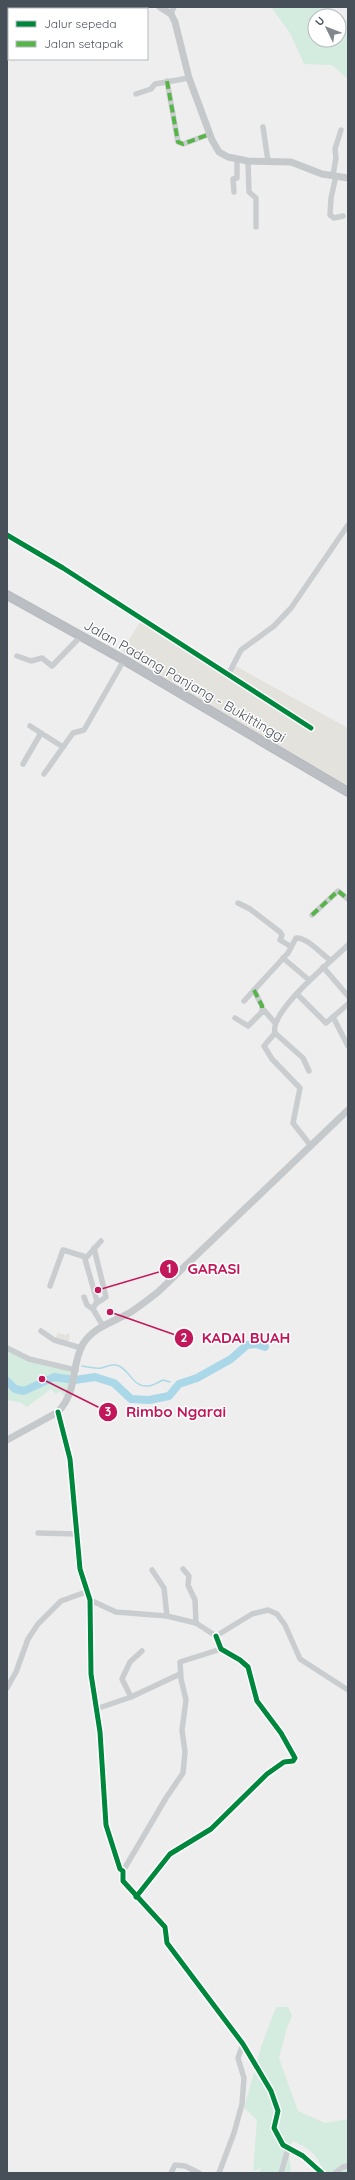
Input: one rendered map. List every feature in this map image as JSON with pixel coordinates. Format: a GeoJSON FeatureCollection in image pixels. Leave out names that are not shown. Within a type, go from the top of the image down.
{"type":"FeatureCollection","features":[{"type":"Feature","properties":{"kind":"highway","name":"Jalan Padang Panjang - Bukittinggi"},"geometry":{"type":"LineString","coordinates":[[7,595],[124,660],[348,792]]}},
{"type":"Feature","properties":{"kind":"main road"},"geometry":{"type":"LineString","coordinates":[[160,7],[171,14],[175,22],[189,78],[211,137],[222,154],[248,161],[268,160],[291,162],[322,174],[348,178]]}},
{"type":"Feature","properties":{"kind":"main road"},"geometry":{"type":"LineString","coordinates":[[7,1440],[58,1412],[69,1396],[81,1348],[88,1337],[102,1326],[130,1312],[158,1292],[348,1110]]}},
{"type":"Feature","properties":{"kind":"street"},"geometry":{"type":"LineString","coordinates":[[171,14],[174,7]]}},
{"type":"Feature","properties":{"kind":"street"},"geometry":{"type":"LineString","coordinates":[[136,94],[151,89],[153,85],[167,81],[189,78]]}},
{"type":"Feature","properties":{"kind":"street"},"geometry":{"type":"LineString","coordinates":[[167,81],[178,142],[182,144],[211,137]]}},
{"type":"Feature","properties":{"kind":"street"},"geometry":{"type":"LineString","coordinates":[[263,127],[268,160]]}},
{"type":"Feature","properties":{"kind":"street"},"geometry":{"type":"LineString","coordinates":[[341,130],[335,149],[336,158],[330,215],[334,218],[343,216]]}},
{"type":"Feature","properties":{"kind":"street"},"geometry":{"type":"LineString","coordinates":[[234,192],[233,179],[237,178],[238,159]]}},
{"type":"Feature","properties":{"kind":"street"},"geometry":{"type":"LineString","coordinates":[[248,161],[248,192],[256,198],[256,227]]}},
{"type":"Feature","properties":{"kind":"street"},"geometry":{"type":"LineString","coordinates":[[228,675],[241,650],[274,626],[292,608],[348,525]]}},
{"type":"Feature","properties":{"kind":"street"},"geometry":{"type":"LineString","coordinates":[[7,535],[63,568],[311,728]]}},
{"type":"Feature","properties":{"kind":"street"},"geometry":{"type":"LineString","coordinates":[[17,656],[32,660],[42,658],[52,666],[81,636]]}},
{"type":"Feature","properties":{"kind":"street"},"geometry":{"type":"LineString","coordinates":[[44,774],[73,733],[84,730],[124,660]]}},
{"type":"Feature","properties":{"kind":"street"},"geometry":{"type":"LineString","coordinates":[[30,726],[63,747]]}},
{"type":"Feature","properties":{"kind":"street"},"geometry":{"type":"LineString","coordinates":[[23,764],[41,733]]}},
{"type":"Feature","properties":{"kind":"street"},"geometry":{"type":"LineString","coordinates":[[312,915],[338,891],[347,896]]}},
{"type":"Feature","properties":{"kind":"street"},"geometry":{"type":"LineString","coordinates":[[238,903],[250,909],[280,932],[290,950],[244,1001]]}},
{"type":"Feature","properties":{"kind":"street"},"geometry":{"type":"LineString","coordinates":[[285,942],[300,938],[330,960]]}},
{"type":"Feature","properties":{"kind":"street"},"geometry":{"type":"LineString","coordinates":[[311,1146],[293,1123],[300,1088],[272,1059],[264,1046],[275,1033],[275,1023],[297,994],[309,980],[348,945]]}},
{"type":"Feature","properties":{"kind":"street"},"geometry":{"type":"LineString","coordinates":[[283,958],[309,980]]}},
{"type":"Feature","properties":{"kind":"street"},"geometry":{"type":"LineString","coordinates":[[323,967],[348,996]]}},
{"type":"Feature","properties":{"kind":"street"},"geometry":{"type":"LineString","coordinates":[[235,1018],[248,1026],[262,1011],[262,1006],[254,990]]}},
{"type":"Feature","properties":{"kind":"street"},"geometry":{"type":"LineString","coordinates":[[297,994],[325,1023],[348,1004]]}},
{"type":"Feature","properties":{"kind":"street"},"geometry":{"type":"LineString","coordinates":[[262,1011],[265,1010],[275,1023]]}},
{"type":"Feature","properties":{"kind":"street"},"geometry":{"type":"LineString","coordinates":[[332,1018],[348,1046]]}},
{"type":"Feature","properties":{"kind":"street"},"geometry":{"type":"LineString","coordinates":[[275,1033],[303,1058],[309,1071]]}},
{"type":"Feature","properties":{"kind":"street"},"geometry":{"type":"LineString","coordinates":[[86,1257],[101,1241]]}},
{"type":"Feature","properties":{"kind":"street"},"geometry":{"type":"LineString","coordinates":[[92,1309],[97,1303],[106,1297],[94,1248]]}},
{"type":"Feature","properties":{"kind":"street"},"geometry":{"type":"LineString","coordinates":[[50,1286],[63,1250],[86,1257]]}},
{"type":"Feature","properties":{"kind":"street"},"geometry":{"type":"LineString","coordinates":[[86,1257],[97,1303]]}},
{"type":"Feature","properties":{"kind":"street"},"geometry":{"type":"LineString","coordinates":[[84,1297],[87,1305],[92,1309],[102,1326]]}},
{"type":"Feature","properties":{"kind":"street"},"geometry":{"type":"LineString","coordinates":[[41,1330],[54,1340],[81,1348]]}},
{"type":"Feature","properties":{"kind":"street"},"geometry":{"type":"LineString","coordinates":[[7,1348],[29,1359],[76,1371]]}},
{"type":"Feature","properties":{"kind":"street"},"geometry":{"type":"LineString","coordinates":[[58,1412],[70,1459],[80,1569],[86,1592],[90,1600],[91,1674],[96,1709],[106,1825],[120,1869],[123,1871]]}},
{"type":"Feature","properties":{"kind":"street"},"geometry":{"type":"LineString","coordinates":[[38,1533],[78,1534]]}},
{"type":"Feature","properties":{"kind":"street"},"geometry":{"type":"LineString","coordinates":[[183,1569],[189,1576],[188,1585],[195,1600],[196,1623]]}},
{"type":"Feature","properties":{"kind":"street"},"geometry":{"type":"LineString","coordinates":[[152,1570],[164,1588],[167,1616]]}},
{"type":"Feature","properties":{"kind":"street"},"geometry":{"type":"LineString","coordinates":[[7,1688],[16,1672],[28,1639],[38,1624],[61,1601],[86,1592]]}},
{"type":"Feature","properties":{"kind":"street"},"geometry":{"type":"LineString","coordinates":[[90,1600],[116,1612],[167,1616],[196,1623],[216,1636],[221,1649],[240,1660],[248,1667],[257,1701],[281,1733],[295,1758],[293,1761],[284,1762],[267,1774],[211,1829],[170,1854],[136,1897]]}},
{"type":"Feature","properties":{"kind":"street"},"geometry":{"type":"LineString","coordinates":[[216,1636],[252,1614],[261,1611],[273,1612],[277,1614],[284,1625],[300,1659],[348,1690]]}},
{"type":"Feature","properties":{"kind":"street"},"geometry":{"type":"LineString","coordinates":[[221,1649],[181,1661],[180,1674],[186,1700],[182,1730],[185,1752],[183,1774],[166,1798],[123,1871],[123,1881],[165,1928],[168,1943],[243,2044],[271,2091],[278,2111],[275,2131],[283,2145],[303,2156],[322,2173]]}},
{"type":"Feature","properties":{"kind":"street"},"geometry":{"type":"LineString","coordinates":[[131,1697],[122,1679],[130,1662],[142,1651]]}},
{"type":"Feature","properties":{"kind":"street"},"geometry":{"type":"LineString","coordinates":[[96,1709],[131,1697],[180,1674]]}},
{"type":"Feature","properties":{"kind":"street"},"geometry":{"type":"LineString","coordinates":[[219,2173],[234,2133],[242,2104],[244,2078],[238,2058],[243,2044]]}},
{"type":"Feature","properties":{"kind":"street"},"geometry":{"type":"LineString","coordinates":[[282,2173],[288,2149]]}},
{"type":"Feature","properties":{"kind":"street"},"geometry":{"type":"LineString","coordinates":[[171,2173],[175,2165],[181,2164],[199,2173]]}},
{"type":"Feature","properties":{"kind":"street"},"geometry":{"type":"LineString","coordinates":[[335,2173],[343,2167],[348,2166]]}},
{"type":"Feature","properties":{"kind":"shaded area"},"geometry":{"type":"Polygon","coordinates":[[[141,620],[227,672],[232,664],[348,728],[348,788],[122,652],[141,620]]]}},
{"type":"Feature","properties":{"kind":"shaded area"},"geometry":{"type":"Polygon","coordinates":[[[58,1333],[66,1335],[68,1333],[70,1336],[68,1343],[55,1339],[58,1333]]]}},
{"type":"Feature","properties":{"kind":"green space"},"geometry":{"type":"Polygon","coordinates":[[[271,7],[330,7],[331,8],[307,8],[307,48],[347,48],[348,18],[348,79],[332,65],[304,64],[290,33],[271,7]]]}},
{"type":"Feature","properties":{"kind":"green space"},"geometry":{"type":"Polygon","coordinates":[[[7,1345],[31,1357],[72,1368],[69,1402],[60,1391],[56,1394],[51,1389],[27,1407],[21,1403],[7,1400],[7,1345]]]}},
{"type":"Feature","properties":{"kind":"green space"},"geometry":{"type":"Polygon","coordinates":[[[276,2007],[288,2007],[292,2016],[287,2028],[279,2058],[298,2111],[325,2123],[348,2119],[348,2173],[326,2173],[316,2157],[310,2151],[293,2141],[288,2148],[291,2169],[290,2173],[259,2173],[261,2168],[253,2171],[257,2120],[244,2108],[261,2047],[276,2007]]]}},
{"type":"Feature","properties":{"kind":"waterway"},"geometry":{"type":"LineString","coordinates":[[7,1381],[15,1389],[24,1391],[54,1377],[75,1380],[95,1377],[114,1383],[131,1399],[149,1400],[169,1396],[179,1384],[197,1378],[231,1359],[247,1345],[256,1344],[265,1347]]}},
{"type":"Feature","properties":{"kind":"waterway"},"geometry":{"type":"LineString","coordinates":[[82,1366],[103,1368],[110,1365],[116,1365],[125,1370],[134,1381],[142,1386],[152,1385],[163,1380],[170,1382]]}},
{"type":"Feature","properties":{"kind":"marked path"},"geometry":{"type":"LineString","coordinates":[[167,81],[178,142],[183,144],[210,134]]}},
{"type":"Feature","properties":{"kind":"marked path"},"geometry":{"type":"LineString","coordinates":[[312,915],[338,891],[348,899]]}},
{"type":"Feature","properties":{"kind":"marked path"},"geometry":{"type":"LineString","coordinates":[[254,990],[262,1006],[262,1011]]}},
{"type":"Feature","properties":{"kind":"cycle path"},"geometry":{"type":"LineString","coordinates":[[7,535],[63,568],[311,728]]}},
{"type":"Feature","properties":{"kind":"cycle path"},"geometry":{"type":"LineString","coordinates":[[58,1412],[70,1459],[80,1569],[90,1600],[91,1674],[100,1732],[106,1825],[120,1869],[123,1871],[123,1881],[165,1927],[167,1943],[243,2044],[271,2091],[278,2111],[274,2128],[283,2145],[303,2156],[322,2173]]}},
{"type":"Feature","properties":{"kind":"cycle path"},"geometry":{"type":"LineString","coordinates":[[136,1897],[170,1854],[211,1829],[267,1774],[284,1762],[293,1761],[295,1758],[281,1733],[257,1701],[248,1667],[240,1660],[221,1649],[216,1636]]}},
{"type":"Feature","properties":{"kind":"place","name":"GARASI"},"geometry":{"type":"Point","coordinates":[98,1290]}},
{"type":"Feature","properties":{"kind":"place","name":"KADAI BUAH"},"geometry":{"type":"Point","coordinates":[110,1312]}},
{"type":"Feature","properties":{"kind":"place","name":"Rimbo Ngarai"},"geometry":{"type":"Point","coordinates":[42,1379]}}]}
